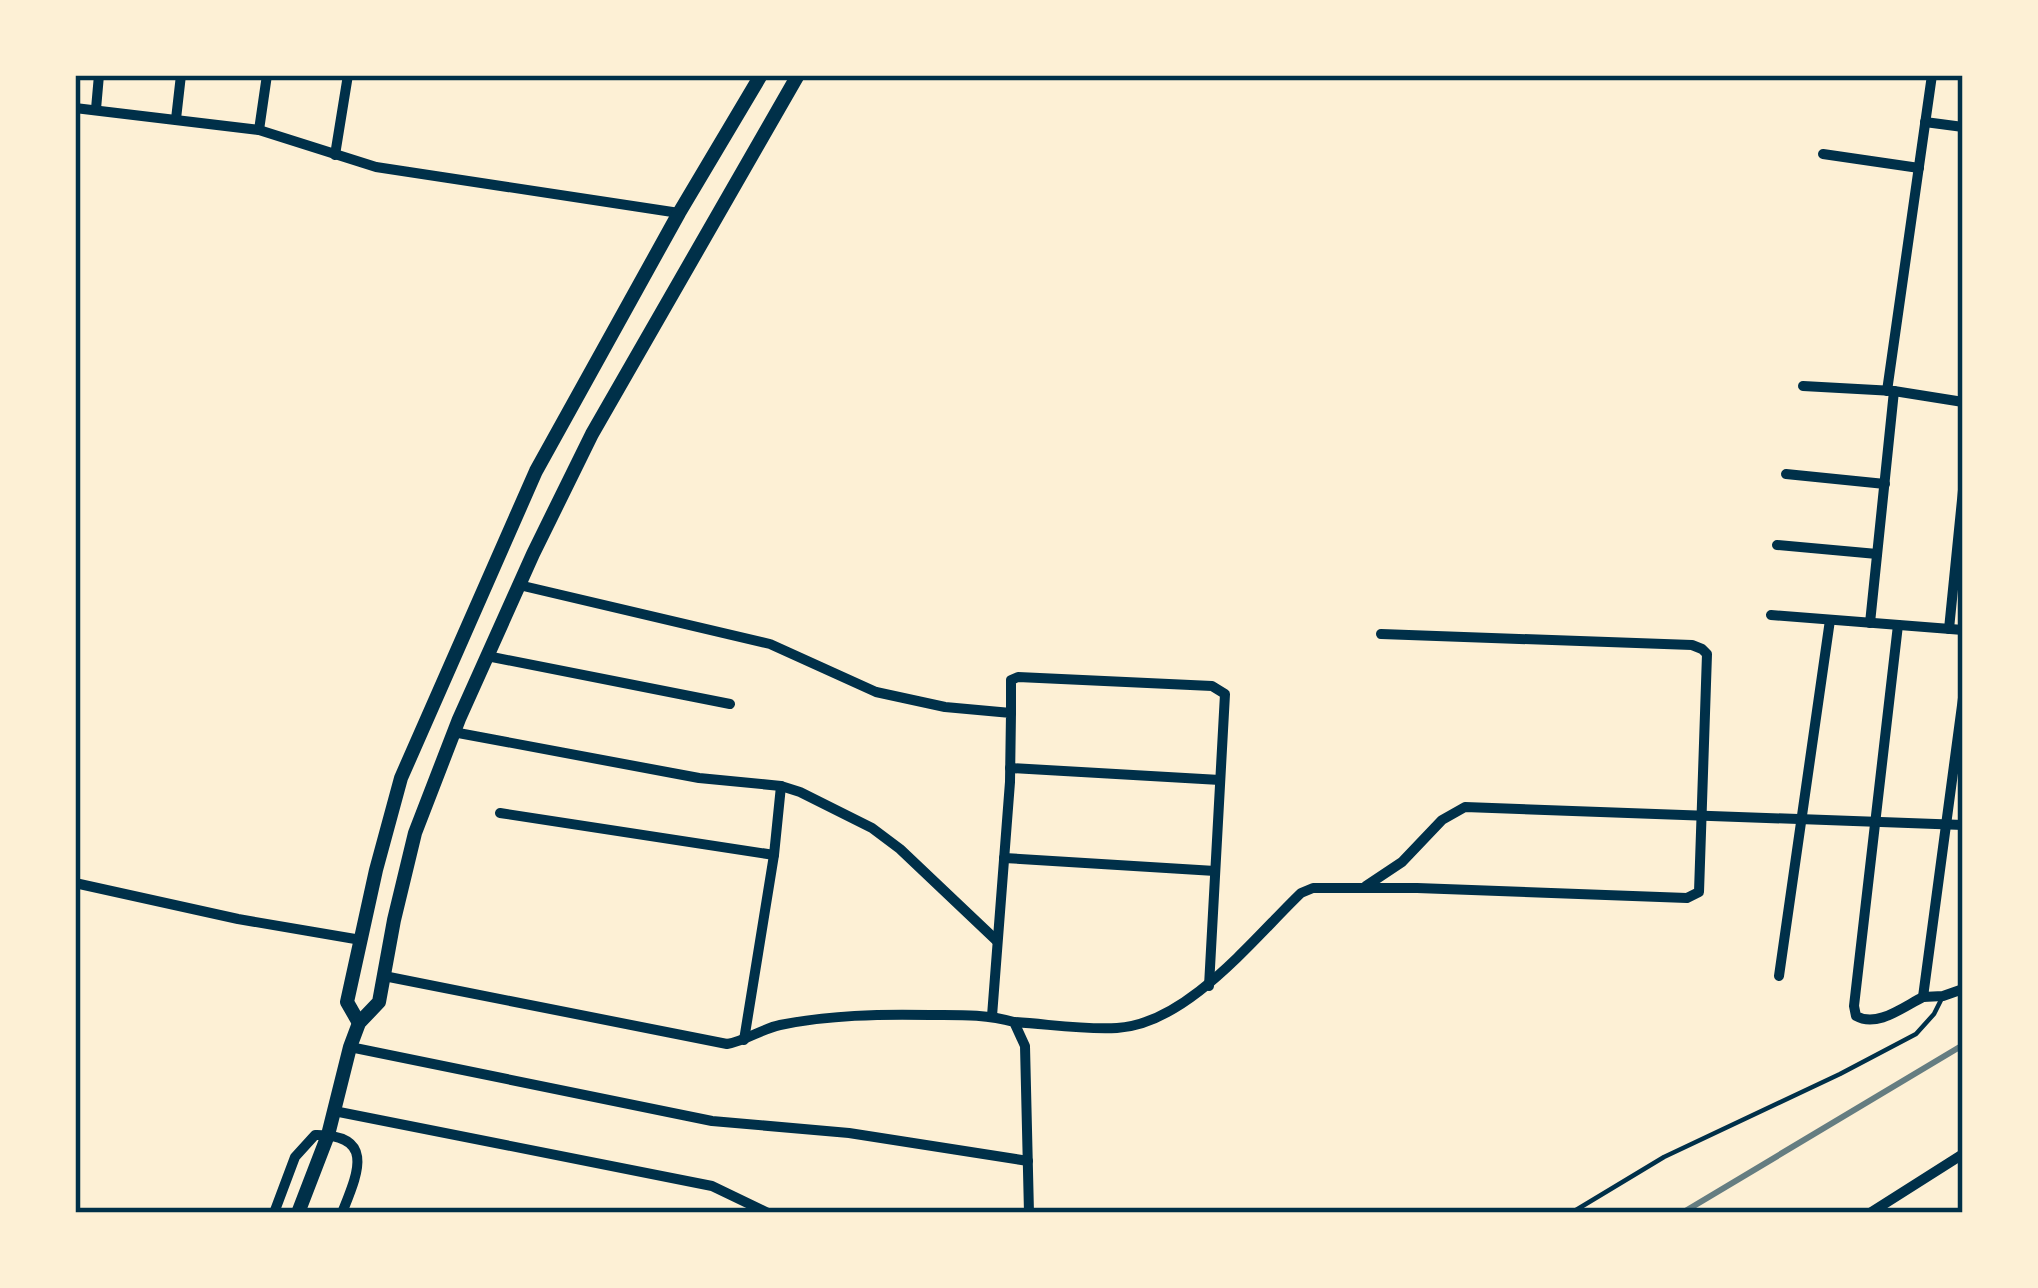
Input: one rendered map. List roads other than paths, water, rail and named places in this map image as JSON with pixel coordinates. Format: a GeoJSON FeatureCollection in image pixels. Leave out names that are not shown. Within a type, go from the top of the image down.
{"type":"FeatureCollection","features":[{"type":"Feature","properties":{"kind":"main road"},"geometry":{"type":"LineString","coordinates":[[359,1023],[347,1002],[401,778],[536,471],[761,75]]}},
{"type":"Feature","properties":{"kind":"main road"},"geometry":{"type":"LineString","coordinates":[[298,1213],[328,1135],[359,1023],[380,1001],[415,833],[453,731],[592,434],[798,75]]}},
{"type":"Feature","properties":{"kind":"street"},"geometry":{"type":"LineString","coordinates":[[96,109],[100,75]]}},
{"type":"Feature","properties":{"kind":"street"},"geometry":{"type":"LineString","coordinates":[[176,119],[181,75]]}},
{"type":"Feature","properties":{"kind":"street"},"geometry":{"type":"LineString","coordinates":[[259,130],[266,75]]}},
{"type":"Feature","properties":{"kind":"street"},"geometry":{"type":"LineString","coordinates":[[335,155],[348,75]]}},
{"type":"Feature","properties":{"kind":"street"},"geometry":{"type":"LineString","coordinates":[[1870,623],[1891,391],[1932,75]]}},
{"type":"Feature","properties":{"kind":"street"},"geometry":{"type":"LineString","coordinates":[[75,108],[259,130],[376,167],[680,213]]}},
{"type":"Feature","properties":{"kind":"street"},"geometry":{"type":"LineString","coordinates":[[1925,122],[1963,127]]}},
{"type":"Feature","properties":{"kind":"street"},"geometry":{"type":"LineString","coordinates":[[1822,154],[1918,168]]}},
{"type":"Feature","properties":{"kind":"street"},"geometry":{"type":"LineString","coordinates":[[1803,386],[1891,391],[1963,402]]}},
{"type":"Feature","properties":{"kind":"street"},"geometry":{"type":"LineString","coordinates":[[1786,474],[1885,484]]}},
{"type":"Feature","properties":{"kind":"street"},"geometry":{"type":"LineString","coordinates":[[1771,615],[1956,630],[1963,490]]}},
{"type":"Feature","properties":{"kind":"street"},"geometry":{"type":"LineString","coordinates":[[1778,545],[1877,554]]}},
{"type":"Feature","properties":{"kind":"street"},"geometry":{"type":"LineString","coordinates":[[519,585],[770,644],[876,692],[945,707],[1011,712]]}},
{"type":"Feature","properties":{"kind":"street"},"geometry":{"type":"LineString","coordinates":[[1780,976],[1830,620]]}},
{"type":"Feature","properties":{"kind":"street"},"geometry":{"type":"LineString","coordinates":[[1898,625],[1856,1016],[1868,1022],[1879,1020],[1924,997],[1963,988]]}},
{"type":"Feature","properties":{"kind":"street"},"geometry":{"type":"LineString","coordinates":[[384,976],[727,1044],[772,1027],[865,1015],[992,1016],[1014,1022],[1120,1028],[1163,1012],[1209,986],[1301,893],[1313,888],[1687,898],[1699,892],[1706,654],[1702,649],[1381,634]]}},
{"type":"Feature","properties":{"kind":"street"},"geometry":{"type":"LineString","coordinates":[[487,656],[730,704]]}},
{"type":"Feature","properties":{"kind":"street"},"geometry":{"type":"LineString","coordinates":[[992,1016],[1010,768],[1011,680],[1018,676],[1220,689],[1226,699],[1209,986]]}},
{"type":"Feature","properties":{"kind":"street"},"geometry":{"type":"LineString","coordinates":[[1924,997],[1963,698]]}},
{"type":"Feature","properties":{"kind":"street"},"geometry":{"type":"LineString","coordinates":[[453,731],[698,778],[782,786],[872,828],[997,941]]}},
{"type":"Feature","properties":{"kind":"street"},"geometry":{"type":"LineString","coordinates":[[1010,768],[1220,780]]}},
{"type":"Feature","properties":{"kind":"street"},"geometry":{"type":"LineString","coordinates":[[744,1040],[782,786]]}},
{"type":"Feature","properties":{"kind":"street"},"geometry":{"type":"LineString","coordinates":[[1365,887],[1402,862],[1442,820],[1465,807],[1963,825]]}},
{"type":"Feature","properties":{"kind":"street"},"geometry":{"type":"LineString","coordinates":[[500,813],[774,855]]}},
{"type":"Feature","properties":{"kind":"street"},"geometry":{"type":"LineString","coordinates":[[1004,858],[1215,871]]}},
{"type":"Feature","properties":{"kind":"street"},"geometry":{"type":"LineString","coordinates":[[75,883],[238,920],[361,940]]}},
{"type":"Feature","properties":{"kind":"street"},"geometry":{"type":"LineString","coordinates":[[1014,1022],[1025,1046],[1028,1213]]}},
{"type":"Feature","properties":{"kind":"street"},"geometry":{"type":"LineString","coordinates":[[350,1048],[712,1121],[849,1133],[1028,1161]]}},
{"type":"Feature","properties":{"kind":"street"},"geometry":{"type":"LineString","coordinates":[[334,1111],[712,1186],[768,1213]]}},
{"type":"Feature","properties":{"kind":"street"},"geometry":{"type":"LineString","coordinates":[[274,1213],[295,1157],[315,1135],[328,1135],[357,1150],[358,1172],[342,1213]]}},
{"type":"Feature","properties":{"kind":"street"},"geometry":{"type":"LineString","coordinates":[[1870,1213],[1963,1154]]}},
{"type":"Feature","properties":{"kind":"lane"},"geometry":{"type":"LineString","coordinates":[[1570,1213],[1664,1157],[1916,1034],[1943,996]]}},
{"type":"Feature","properties":{"kind":"railway"},"geometry":{"type":"LineString","coordinates":[[1682,1213],[1963,1045]]}}]}
